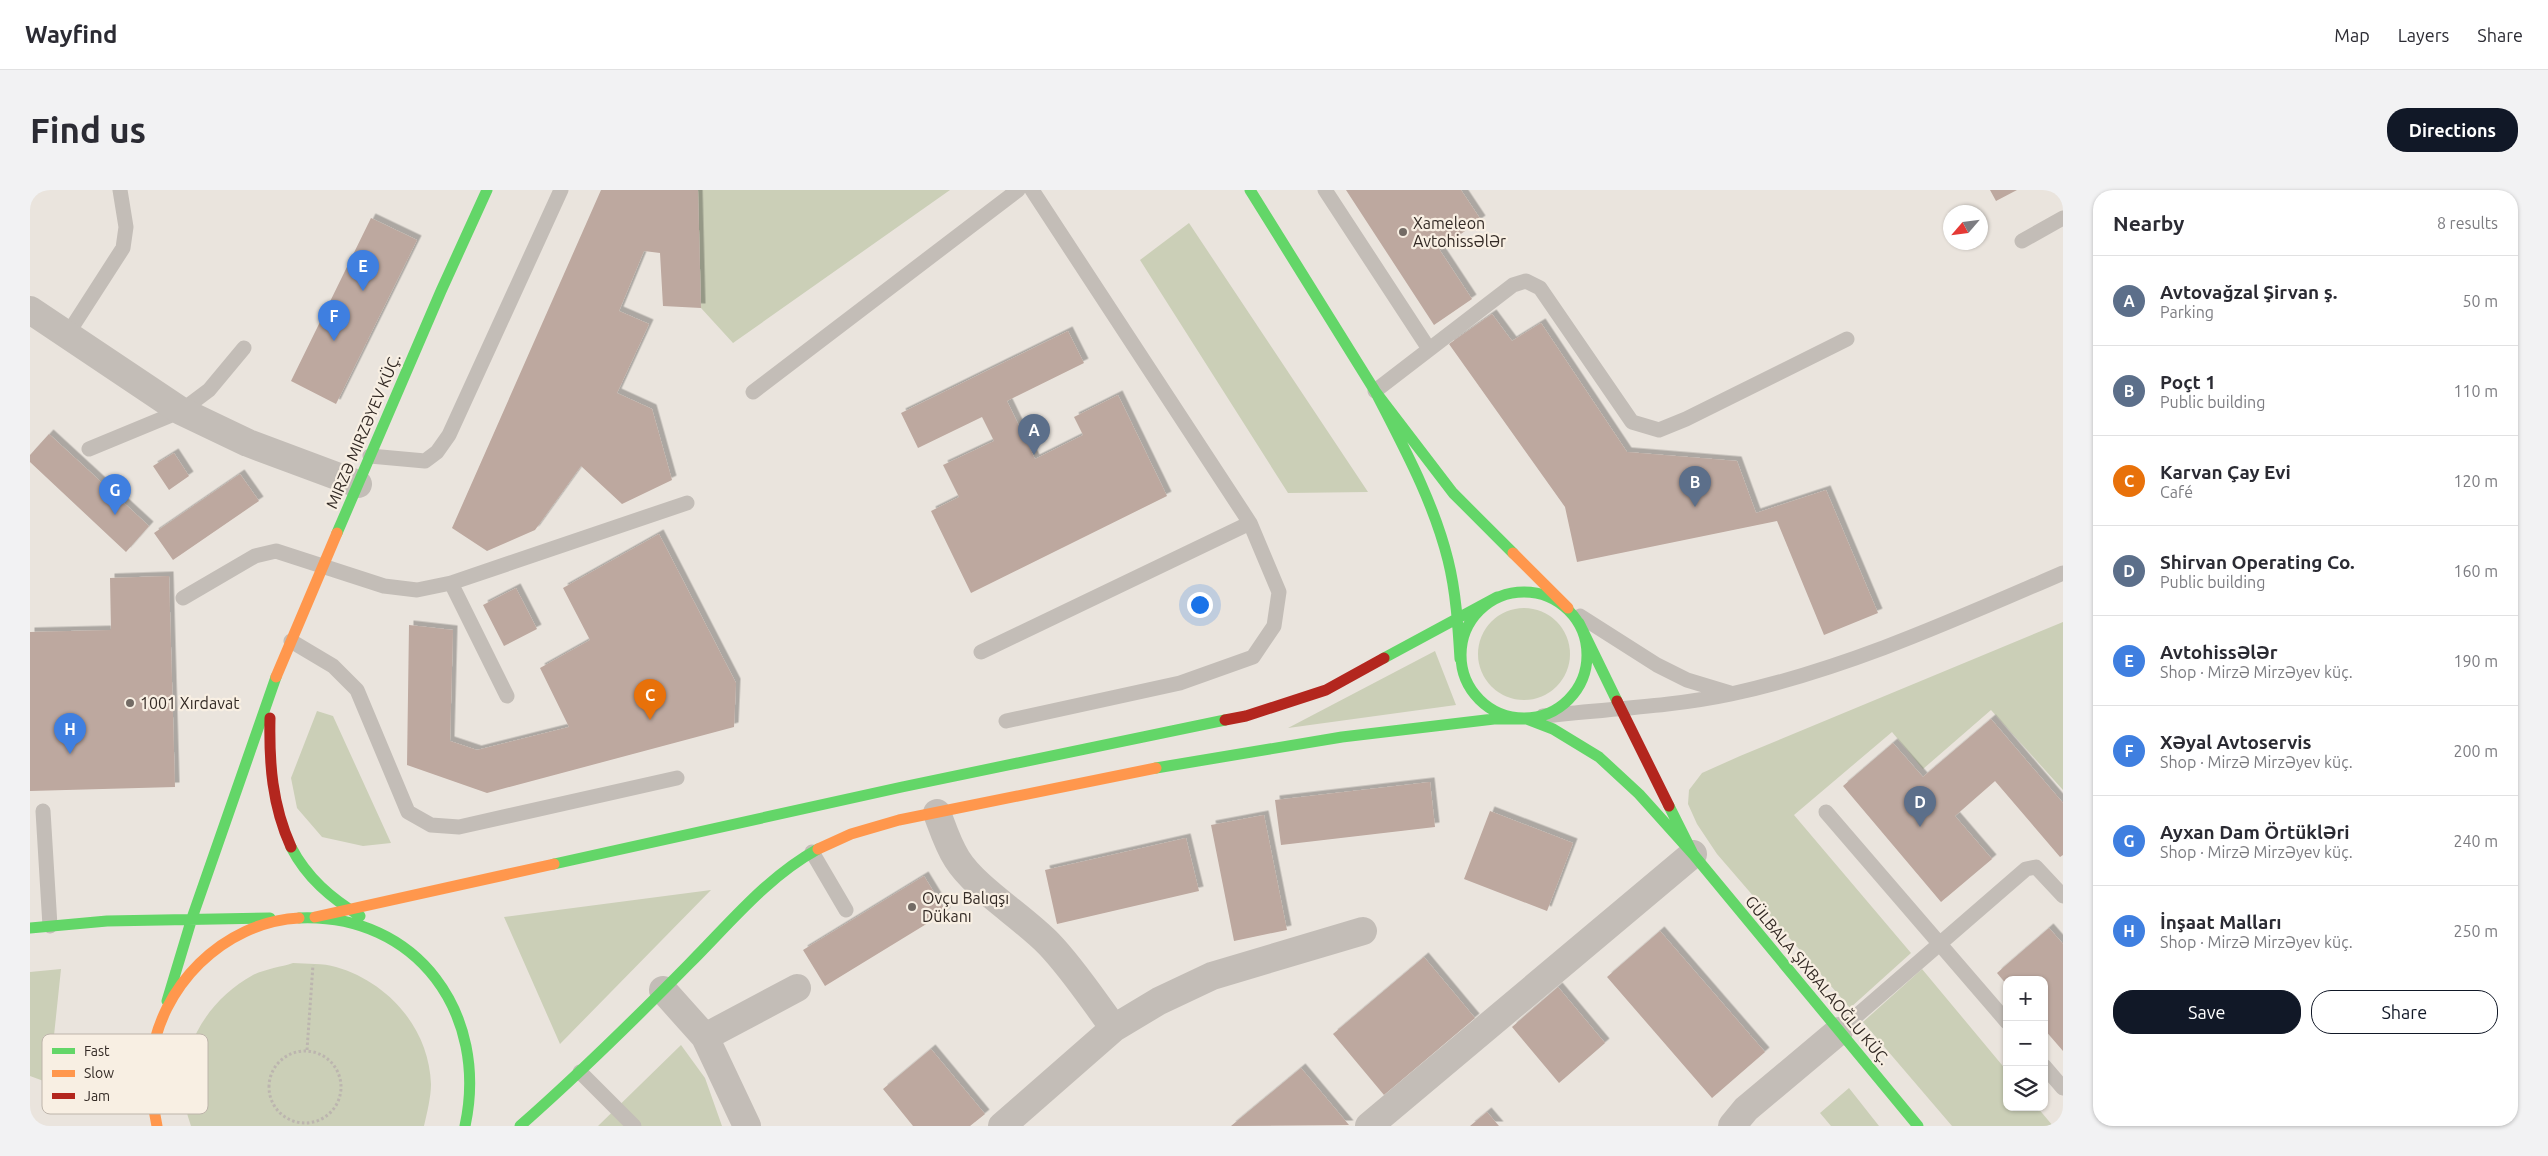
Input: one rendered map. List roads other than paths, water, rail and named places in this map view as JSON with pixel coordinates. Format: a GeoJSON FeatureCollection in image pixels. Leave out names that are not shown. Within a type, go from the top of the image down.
{"type":"FeatureCollection","features":[{"type":"Feature","properties":{"kind":"main road","name":"MIRZƏ MIRZƏYEV KÜÇ."},"geometry":{"type":"LineString","coordinates":[[166,1007],[192,918],[272,686],[440,291],[487,190]]}},
{"type":"Feature","properties":{"kind":"main road"},"geometry":{"type":"LineString","coordinates":[[1250,190],[1375,391],[1407,454],[1431,509],[1448,559],[1458,618],[1460,659],[1465,677],[1481,700],[1505,715],[1524,718],[1568,735],[1597,754],[1625,779],[1693,854],[1918,1126]]}},
{"type":"Feature","properties":{"kind":"main road"},"geometry":{"type":"LineString","coordinates":[[1375,391],[1453,493],[1568,608],[1579,623],[1693,854]]}},
{"type":"Feature","properties":{"kind":"main road"},"geometry":{"type":"LineString","coordinates":[[157,1034],[166,1007],[192,970],[226,941],[267,923],[311,918],[352,910],[902,786],[1246,716],[1326,690],[1497,597],[1515,591],[1534,592],[1552,598],[1568,608]]}},
{"type":"Feature","properties":{"kind":"main road"},"geometry":{"type":"LineString","coordinates":[[1460,659],[1462,640],[1470,622],[1481,608],[1497,597]]}},
{"type":"Feature","properties":{"kind":"main road"},"geometry":{"type":"LineString","coordinates":[[520,1126],[580,1072],[664,990],[752,899],[812,852],[842,837],[937,813],[1053,789],[1310,741],[1370,732],[1543,716],[1560,707],[1574,695],[1583,678],[1587,660],[1586,641],[1579,623]]}},
{"type":"Feature","properties":{"kind":"main road"},"geometry":{"type":"LineString","coordinates":[[272,686],[268,750],[270,778],[284,835],[295,857],[320,887],[398,944],[433,974],[457,1012],[471,1056],[471,1102],[466,1126]]}},
{"type":"Feature","properties":{"kind":"main road"},"geometry":{"type":"LineString","coordinates":[[30,928],[106,921],[192,918],[311,918],[357,924],[398,944]]}},
{"type":"Feature","properties":{"kind":"street"},"geometry":{"type":"LineString","coordinates":[[30,310],[181,411],[248,443],[358,484]]}},
{"type":"Feature","properties":{"kind":"street"},"geometry":{"type":"LineString","coordinates":[[937,813],[947,840],[958,860],[986,889],[1051,946],[1114,1028]]}},
{"type":"Feature","properties":{"kind":"street"},"geometry":{"type":"LineString","coordinates":[[1369,1126],[1693,854]]}},
{"type":"Feature","properties":{"kind":"street"},"geometry":{"type":"LineString","coordinates":[[1002,1126],[1114,1028],[1158,1001],[1212,976],[1363,931]]}},
{"type":"Feature","properties":{"kind":"street"},"geometry":{"type":"LineString","coordinates":[[705,1037],[797,988]]}},
{"type":"Feature","properties":{"kind":"street"},"geometry":{"type":"LineString","coordinates":[[664,990],[705,1037],[747,1126]]}},
{"type":"Feature","properties":{"kind":"street"},"geometry":{"type":"LineString","coordinates":[[1732,1126],[1746,1109],[1839,1030]]}},
{"type":"Feature","properties":{"kind":"lane"},"geometry":{"type":"LineString","coordinates":[[67,335],[123,248],[126,227],[120,190]]}},
{"type":"Feature","properties":{"kind":"lane"},"geometry":{"type":"LineString","coordinates":[[370,456],[425,461],[437,452],[449,435],[561,190]]}},
{"type":"Feature","properties":{"kind":"lane"},"geometry":{"type":"LineString","coordinates":[[753,392],[1018,190]]}},
{"type":"Feature","properties":{"kind":"lane"},"geometry":{"type":"LineString","coordinates":[[1006,721],[1180,683],[1253,657],[1274,626],[1279,592],[1250,523],[1032,190]]}},
{"type":"Feature","properties":{"kind":"lane"},"geometry":{"type":"LineString","coordinates":[[1325,190],[1429,349]]}},
{"type":"Feature","properties":{"kind":"lane"},"geometry":{"type":"LineString","coordinates":[[2022,241],[2063,218]]}},
{"type":"Feature","properties":{"kind":"lane"},"geometry":{"type":"LineString","coordinates":[[1375,391],[1513,285],[1526,281],[1540,288],[1632,422],[1660,430],[1847,339]]}},
{"type":"Feature","properties":{"kind":"lane"},"geometry":{"type":"LineString","coordinates":[[89,449],[181,411],[208,390],[244,348]]}},
{"type":"Feature","properties":{"kind":"lane"},"geometry":{"type":"LineString","coordinates":[[183,598],[255,556],[276,551],[384,586],[417,590],[451,583],[686,503]]}},
{"type":"Feature","properties":{"kind":"lane"},"geometry":{"type":"LineString","coordinates":[[981,652],[1250,523]]}},
{"type":"Feature","properties":{"kind":"lane"},"geometry":{"type":"LineString","coordinates":[[1543,716],[1684,702],[1731,694],[1776,683],[1930,630],[2063,573]]}},
{"type":"Feature","properties":{"kind":"lane"},"geometry":{"type":"LineString","coordinates":[[451,583],[507,696]]}},
{"type":"Feature","properties":{"kind":"lane"},"geometry":{"type":"LineString","coordinates":[[1568,608],[1657,665],[1688,680],[1731,694]]}},
{"type":"Feature","properties":{"kind":"lane"},"geometry":{"type":"LineString","coordinates":[[291,641],[333,666],[357,690],[408,812],[431,825],[459,827],[677,778]]}},
{"type":"Feature","properties":{"kind":"lane"},"geometry":{"type":"LineString","coordinates":[[43,811],[50,926]]}},
{"type":"Feature","properties":{"kind":"lane"},"geometry":{"type":"LineString","coordinates":[[1826,812],[2006,1021]]}},
{"type":"Feature","properties":{"kind":"lane"},"geometry":{"type":"LineString","coordinates":[[812,852],[846,910]]}},
{"type":"Feature","properties":{"kind":"lane"},"geometry":{"type":"LineString","coordinates":[[1839,1030],[2026,869],[2036,867],[2063,896]]}},
{"type":"Feature","properties":{"kind":"lane"},"geometry":{"type":"LineString","coordinates":[[2048,1071],[2063,1088]]}},
{"type":"Feature","properties":{"kind":"lane"},"geometry":{"type":"LineString","coordinates":[[580,1072],[634,1126]]}},
{"type":"Feature","properties":{"kind":"place","name":"Xameleon Avtohissələr"},"geometry":{"type":"Point","coordinates":[1403,232]}},
{"type":"Feature","properties":{"kind":"place","name":"Avtohissələr"},"geometry":{"type":"Point","coordinates":[363,291]}},
{"type":"Feature","properties":{"kind":"place","name":"Xəyal Avtoservis"},"geometry":{"type":"Point","coordinates":[334,341]}},
{"type":"Feature","properties":{"kind":"place","name":"Avtovağzal Şirvan ş."},"geometry":{"type":"Point","coordinates":[1034,455]}},
{"type":"Feature","properties":{"kind":"place","name":"Poçt 1"},"geometry":{"type":"Point","coordinates":[1695,507]}},
{"type":"Feature","properties":{"kind":"place","name":"Ayxan Dam Örtükləri"},"geometry":{"type":"Point","coordinates":[115,515]}},
{"type":"Feature","properties":{"kind":"place","name":"1001 Xırdavat"},"geometry":{"type":"Point","coordinates":[130,703]}},
{"type":"Feature","properties":{"kind":"place","name":"Karvan Çay Evi"},"geometry":{"type":"Point","coordinates":[650,720]}},
{"type":"Feature","properties":{"kind":"place","name":"İnşaat Malları"},"geometry":{"type":"Point","coordinates":[70,754]}},
{"type":"Feature","properties":{"kind":"place","name":"Shirvan Operating Co."},"geometry":{"type":"Point","coordinates":[1920,827]}},
{"type":"Feature","properties":{"kind":"place","name":"Ovçu Balıqşı Dükanı"},"geometry":{"type":"Point","coordinates":[912,907]}}]}
